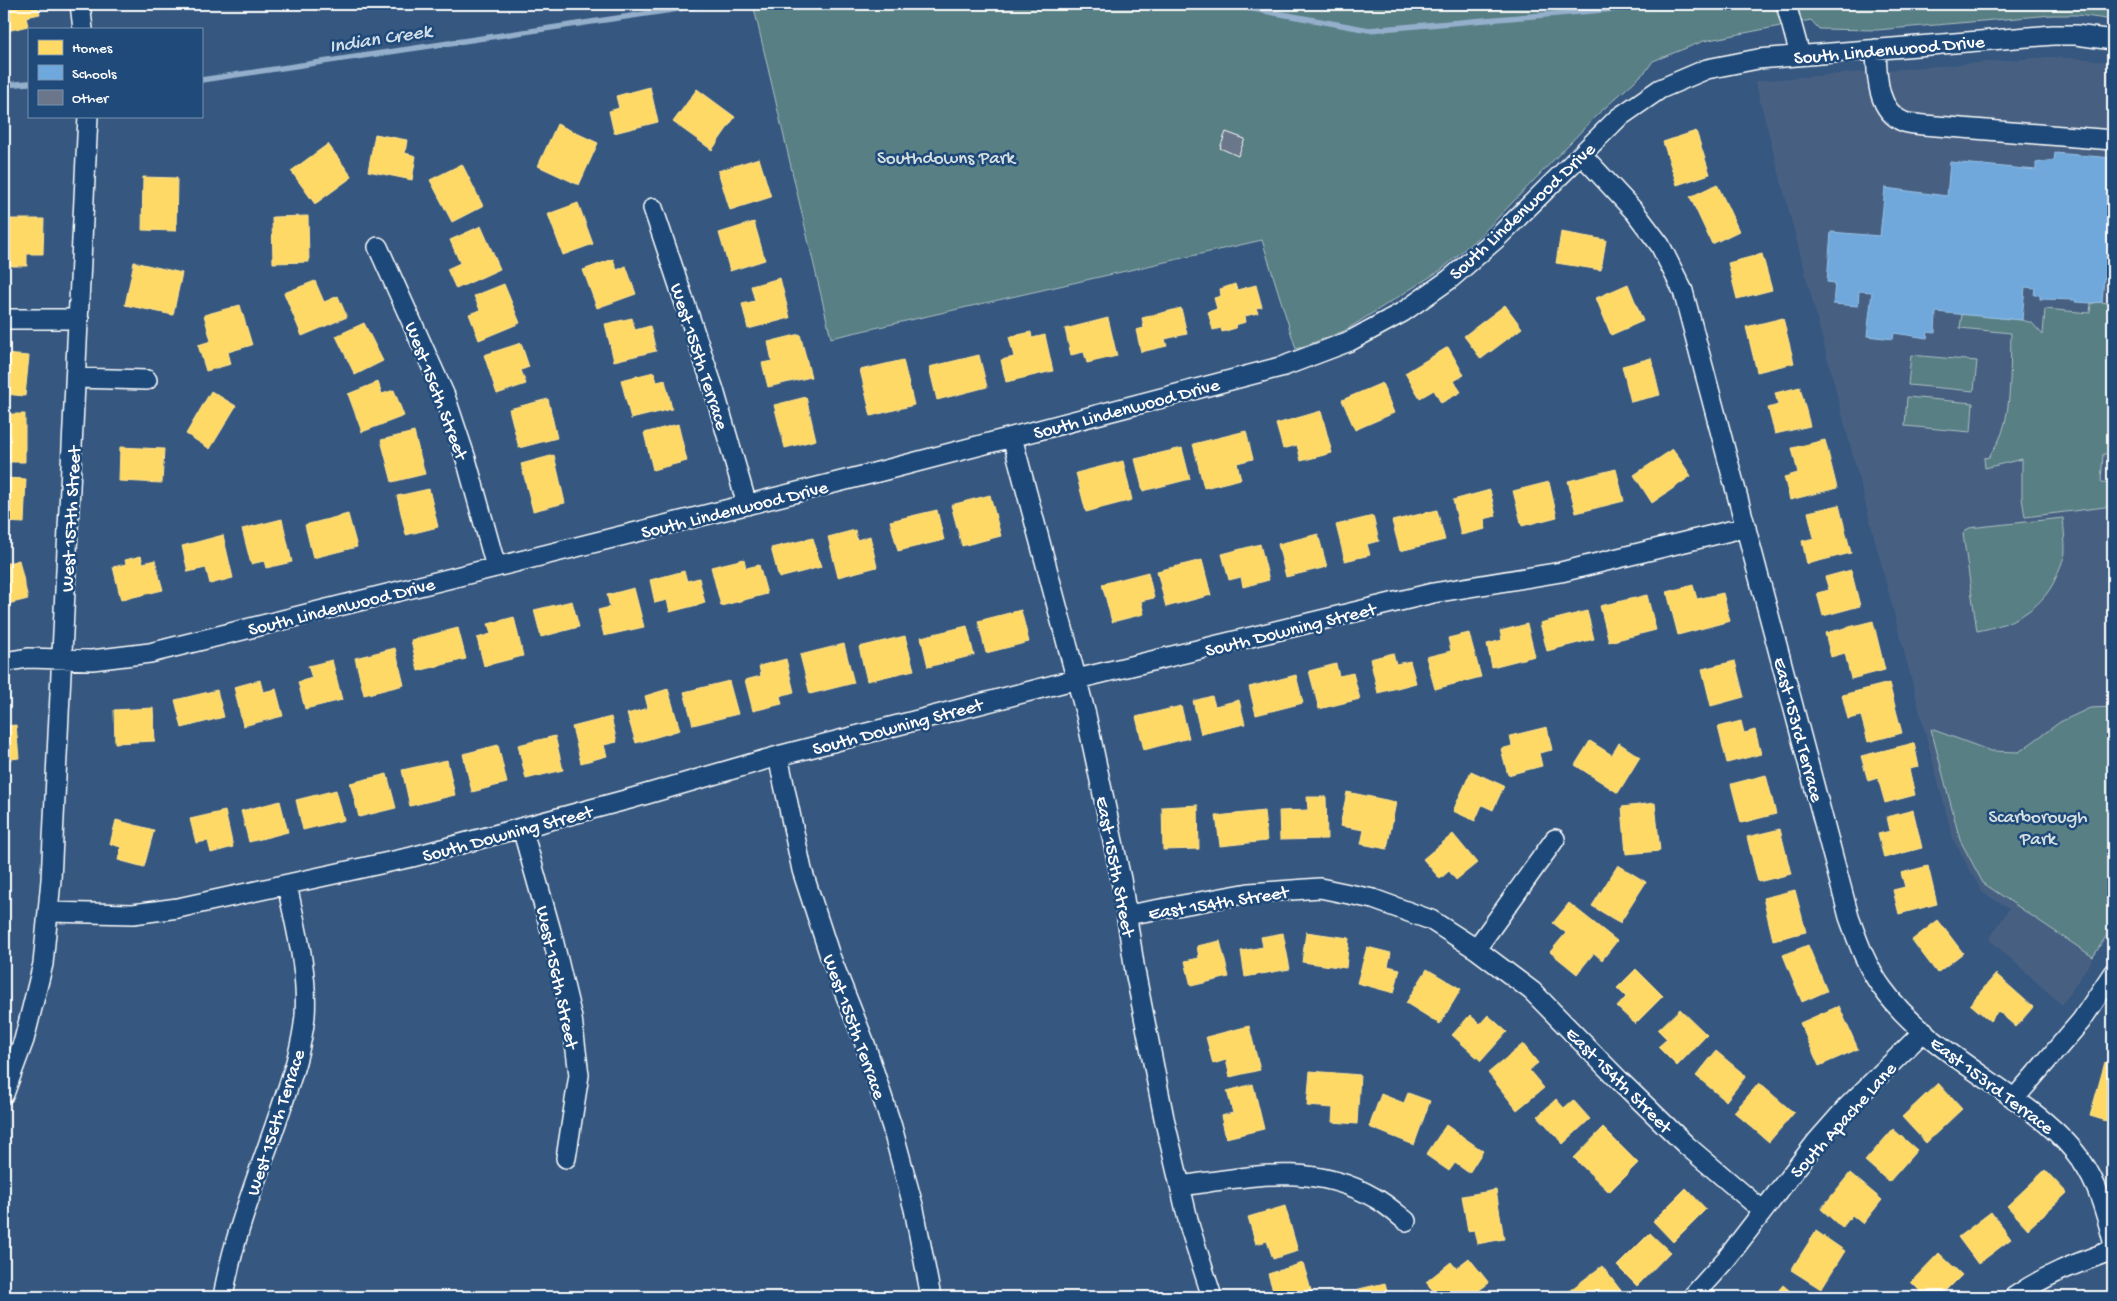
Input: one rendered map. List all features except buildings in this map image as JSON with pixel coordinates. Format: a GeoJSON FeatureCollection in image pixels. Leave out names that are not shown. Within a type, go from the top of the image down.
{"type":"FeatureCollection","features":[{"type":"Feature","properties":{"kind":"street"},"geometry":{"type":"LineString","coordinates":[[80,4],[83,28]]}},
{"type":"Feature","properties":{"kind":"street"},"geometry":{"type":"LineString","coordinates":[[1786,4],[1800,56]]}},
{"type":"Feature","properties":{"kind":"street","name":"South Lindenwood Drive"},"geometry":{"type":"LineString","coordinates":[[4,662],[28,658],[92,660],[150,652],[747,505],[1284,366],[1350,341],[1403,312],[1450,279],[1497,238],[1618,118],[1660,89],[1707,68],[1758,59],[2053,35],[2076,35],[2113,40]]}},
{"type":"Feature","properties":{"kind":"street"},"geometry":{"type":"LineString","coordinates":[[1876,49],[1880,94],[1886,108],[1903,121],[1924,125],[2113,140]]}},
{"type":"Feature","properties":{"kind":"street","name":"West 157th Street"},"geometry":{"type":"LineString","coordinates":[[62,659],[88,118]]}},
{"type":"Feature","properties":{"kind":"street","name":"East 153rd Terrace"},"geometry":{"type":"LineString","coordinates":[[1582,154],[1635,212],[1660,245],[1682,291],[1849,917],[1858,943],[1883,989],[1899,1009],[1951,1054],[2059,1134],[2090,1174],[2103,1204],[2113,1241]]}},
{"type":"Feature","properties":{"kind":"street","name":"West 155th Terrace"},"geometry":{"type":"LineString","coordinates":[[653,208],[714,390],[747,505]]}},
{"type":"Feature","properties":{"kind":"street","name":"West 156th Street"},"geometry":{"type":"LineString","coordinates":[[378,246],[445,396],[466,459],[496,567]]}},
{"type":"Feature","properties":{"kind":"street"},"geometry":{"type":"LineString","coordinates":[[4,319],[78,319]]}},
{"type":"Feature","properties":{"kind":"street"},"geometry":{"type":"LineString","coordinates":[[76,378],[147,380]]}},
{"type":"Feature","properties":{"kind":"street","name":"East 155th Street"},"geometry":{"type":"LineString","coordinates":[[1012,437],[1077,678],[1121,879],[1135,970],[1162,1109],[1190,1228],[1212,1297]]}},
{"type":"Feature","properties":{"kind":"street","name":"South Downing Street"},"geometry":{"type":"LineString","coordinates":[[48,912],[133,914],[178,908],[412,857],[778,756],[1077,678],[1433,593],[1561,572],[1746,527]]}},
{"type":"Feature","properties":{"kind":"street"},"geometry":{"type":"LineString","coordinates":[[4,1094],[24,1040],[43,964],[48,912],[62,659]]}},
{"type":"Feature","properties":{"kind":"street","name":"West 155th Terrace"},"geometry":{"type":"LineString","coordinates":[[778,756],[802,870],[830,956],[864,1041],[892,1127],[914,1209],[931,1297]]}},
{"type":"Feature","properties":{"kind":"street","name":"West 156th Street"},"geometry":{"type":"LineString","coordinates":[[522,828],[551,930],[572,1018],[579,1075],[566,1158]]}},
{"type":"Feature","properties":{"kind":"street"},"geometry":{"type":"LineString","coordinates":[[1476,949],[1555,838]]}},
{"type":"Feature","properties":{"kind":"street","name":"West 156th Terrace"},"geometry":{"type":"LineString","coordinates":[[223,1297],[237,1234],[296,1067],[303,1032],[305,978],[287,885]]}},
{"type":"Feature","properties":{"kind":"street","name":"East 154th Street"},"geometry":{"type":"LineString","coordinates":[[1127,915],[1249,893],[1320,888],[1373,899],[1432,920],[1476,949],[1532,991],[1686,1145],[1763,1210]]}},
{"type":"Feature","properties":{"kind":"street"},"geometry":{"type":"LineString","coordinates":[[2014,1099],[2081,1021],[2113,973]]}},
{"type":"Feature","properties":{"kind":"street","name":"South Apache Lane"},"geometry":{"type":"LineString","coordinates":[[1692,1297],[1727,1258],[1817,1141],[1847,1107],[1924,1031]]}},
{"type":"Feature","properties":{"kind":"street"},"geometry":{"type":"LineString","coordinates":[[1180,1186],[1278,1173],[1322,1176],[1376,1198],[1406,1221]]}},
{"type":"Feature","properties":{"kind":"street"},"geometry":{"type":"LineString","coordinates":[[2014,1297],[2037,1280],[2062,1268],[2113,1250]]}},
{"type":"Feature","properties":{"kind":"shaded area"},"geometry":{"type":"Polygon","coordinates":[[[2049,57],[2088,59],[2113,63],[2113,928],[2062,1005],[1989,939],[2009,909],[1982,892],[1953,839],[1755,81],[2049,57]]]}},
{"type":"Feature","properties":{"kind":"green space","name":"Southdowns Park"},"geometry":{"type":"Polygon","coordinates":[[[753,4],[2113,4],[2113,20],[2078,15],[2052,15],[1877,30],[1819,29],[1811,20],[1704,41],[1653,61],[1646,71],[1598,114],[1484,232],[1441,270],[1344,331],[1296,349],[1262,240],[831,338],[753,4]]]}},
{"type":"Feature","properties":{"kind":"green space"},"geometry":{"type":"Polygon","coordinates":[[[2091,303],[2113,303],[2113,454],[2103,454],[2101,482],[2113,483],[2113,506],[2025,517],[2022,498],[2022,459],[1985,468],[1984,458],[1989,457],[1998,442],[2005,422],[2010,384],[2011,333],[1960,328],[1962,314],[2022,320],[2032,323],[2043,335],[2045,309],[2090,313],[2091,303]]]}},
{"type":"Feature","properties":{"kind":"green space"},"geometry":{"type":"Polygon","coordinates":[[[1911,355],[1977,361],[1974,391],[1908,385],[1911,355]]]}},
{"type":"Feature","properties":{"kind":"green space"},"geometry":{"type":"Polygon","coordinates":[[[1907,397],[1973,403],[1971,432],[1905,426],[1907,397]]]}},
{"type":"Feature","properties":{"kind":"green space"},"geometry":{"type":"Polygon","coordinates":[[[2063,518],[2065,554],[2046,595],[2016,619],[1977,631],[1963,534],[1969,528],[2063,518]]]}},
{"type":"Feature","properties":{"kind":"green space","name":"Scarborough Park"},"geometry":{"type":"Polygon","coordinates":[[[2113,707],[2113,925],[2093,957],[1983,883],[1960,840],[1931,729],[1991,751],[2019,752],[2060,722],[2090,708],[2113,707]]]}},
{"type":"Feature","properties":{"kind":"waterway","name":"Indian Creek"},"geometry":{"type":"LineString","coordinates":[[202,80],[712,4]]}},
{"type":"Feature","properties":{"kind":"waterway","name":"Indian Creek"},"geometry":{"type":"LineString","coordinates":[[1226,4],[1369,30],[1672,4]]}},
{"type":"Feature","properties":{"kind":"waterway","name":"Indian Creek"},"geometry":{"type":"LineString","coordinates":[[4,85],[28,83]]}}]}
